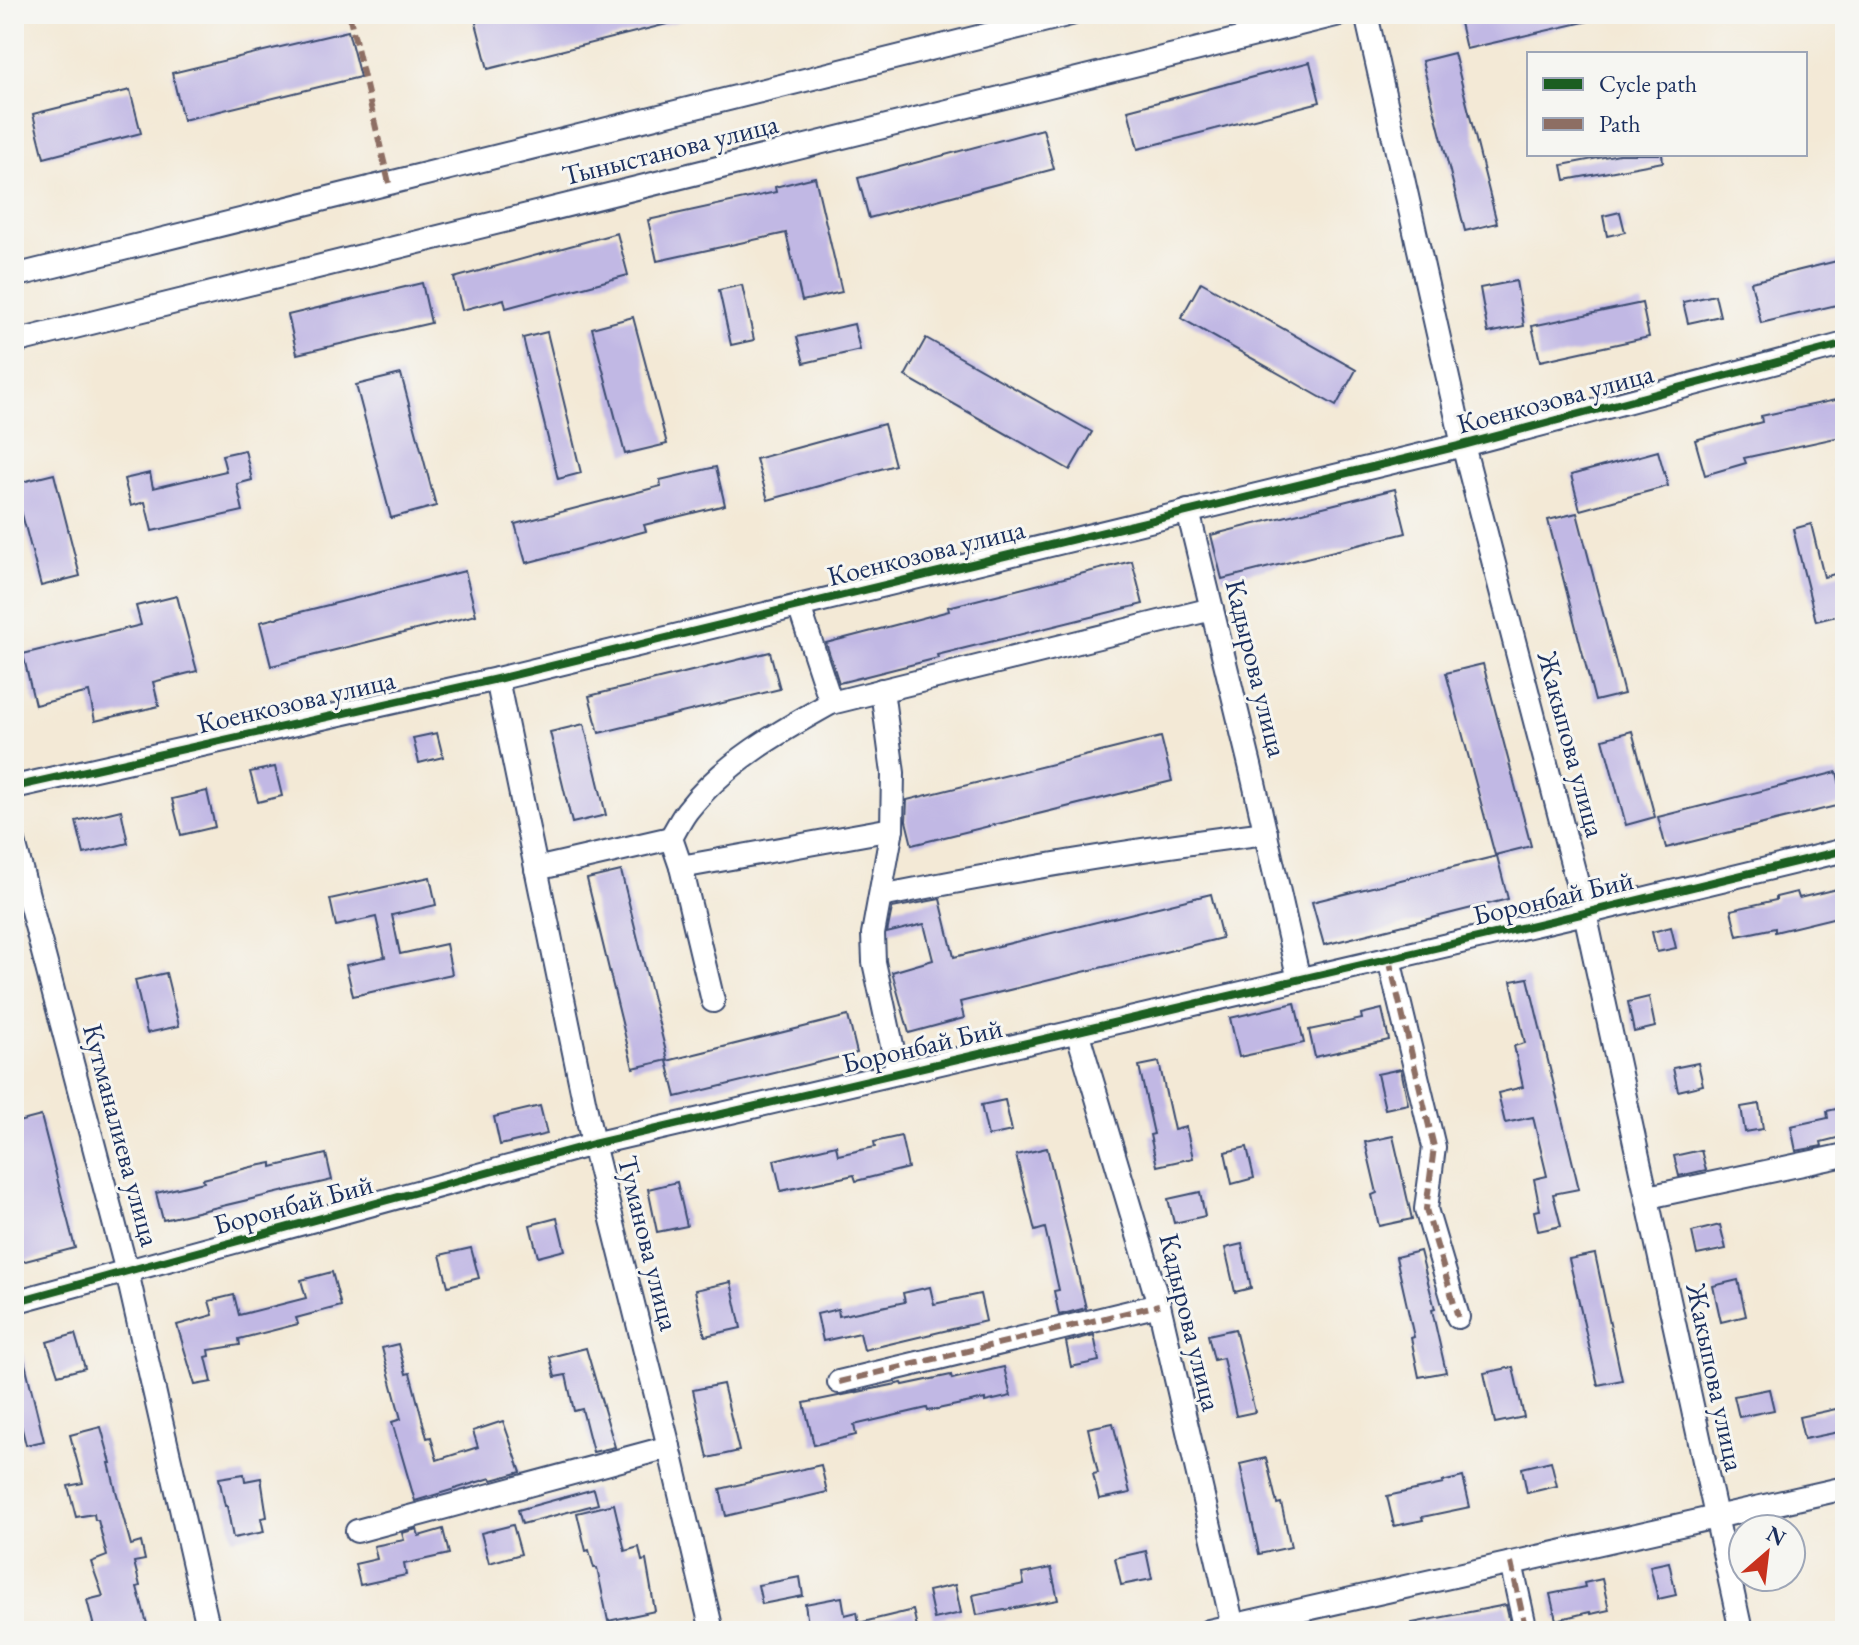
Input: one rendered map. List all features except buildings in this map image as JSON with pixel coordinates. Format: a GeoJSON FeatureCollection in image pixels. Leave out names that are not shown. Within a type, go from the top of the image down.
{"type":"FeatureCollection","features":[{"type":"Feature","properties":{"kind":"street","name":"Тыныстанова улица"},"geometry":{"type":"LineString","coordinates":[[14,276],[1071,14]]}},
{"type":"Feature","properties":{"kind":"street","name":"Тыныстанова улица"},"geometry":{"type":"LineString","coordinates":[[14,342],[1340,14]]}},
{"type":"Feature","properties":{"kind":"street","name":"Жакыпова улица"},"geometry":{"type":"LineString","coordinates":[[1366,14],[1463,445],[1585,913],[1741,1631]]}},
{"type":"Feature","properties":{"kind":"street","name":"Коенкозова улица"},"geometry":{"type":"LineString","coordinates":[[14,787],[497,679],[799,606],[1463,445],[1845,344]]}},
{"type":"Feature","properties":{"kind":"street","name":"Кадырова улица"},"geometry":{"type":"LineString","coordinates":[[1188,511],[1299,980]]}},
{"type":"Feature","properties":{"kind":"street"},"geometry":{"type":"LineString","coordinates":[[799,606],[831,703]]}},
{"type":"Feature","properties":{"kind":"street"},"geometry":{"type":"LineString","coordinates":[[536,869],[671,838],[686,812],[725,771],[785,729],[831,703],[1212,609]]}},
{"type":"Feature","properties":{"kind":"street","name":"Туманова улица"},"geometry":{"type":"LineString","coordinates":[[497,679],[593,1144],[712,1631]]}},
{"type":"Feature","properties":{"kind":"street"},"geometry":{"type":"LineString","coordinates":[[882,690],[893,773],[892,829],[873,934],[874,962],[898,1073]]}},
{"type":"Feature","properties":{"kind":"street"},"geometry":{"type":"LineString","coordinates":[[681,867],[892,829]]}},
{"type":"Feature","properties":{"kind":"street"},"geometry":{"type":"LineString","coordinates":[[881,896],[1161,847],[1266,833]]}},
{"type":"Feature","properties":{"kind":"street"},"geometry":{"type":"LineString","coordinates":[[671,838],[681,867],[713,1001]]}},
{"type":"Feature","properties":{"kind":"street","name":"Кутманалиева улица"},"geometry":{"type":"LineString","coordinates":[[14,842],[127,1272],[209,1631]]}},
{"type":"Feature","properties":{"kind":"street","name":"Боронбай Бий"},"geometry":{"type":"LineString","coordinates":[[14,1302],[593,1144],[1845,850]]}},
{"type":"Feature","properties":{"kind":"street"},"geometry":{"type":"LineString","coordinates":[[1389,959],[1434,1147],[1426,1209],[1458,1317]]}},
{"type":"Feature","properties":{"kind":"street","name":"Кадырова улица"},"geometry":{"type":"LineString","coordinates":[[1077,1031],[1159,1305],[1233,1629]]}},
{"type":"Feature","properties":{"kind":"street"},"geometry":{"type":"LineString","coordinates":[[1648,1197],[1845,1155]]}},
{"type":"Feature","properties":{"kind":"street"},"geometry":{"type":"LineString","coordinates":[[839,1382],[1159,1305]]}},
{"type":"Feature","properties":{"kind":"street"},"geometry":{"type":"LineString","coordinates":[[357,1531],[669,1447]]}},
{"type":"Feature","properties":{"kind":"street"},"geometry":{"type":"LineString","coordinates":[[1209,1631],[1233,1629],[1845,1488]]}},
{"type":"Feature","properties":{"kind":"street"},"geometry":{"type":"LineString","coordinates":[[1511,1563],[1526,1631]]}},
{"type":"Feature","properties":{"kind":"marked path"},"geometry":{"type":"LineString","coordinates":[[349,14],[389,183]]}},
{"type":"Feature","properties":{"kind":"marked path"},"geometry":{"type":"LineString","coordinates":[[1389,959],[1434,1147],[1426,1209],[1458,1317]]}},
{"type":"Feature","properties":{"kind":"marked path"},"geometry":{"type":"LineString","coordinates":[[839,1382],[1159,1305]]}},
{"type":"Feature","properties":{"kind":"marked path"},"geometry":{"type":"LineString","coordinates":[[1511,1563],[1526,1631]]}},
{"type":"Feature","properties":{"kind":"cycle path"},"geometry":{"type":"LineString","coordinates":[[14,787],[497,679],[1463,445],[1845,344]]}},
{"type":"Feature","properties":{"kind":"cycle path"},"geometry":{"type":"LineString","coordinates":[[14,1302],[593,1144],[1845,850]]}}]}
